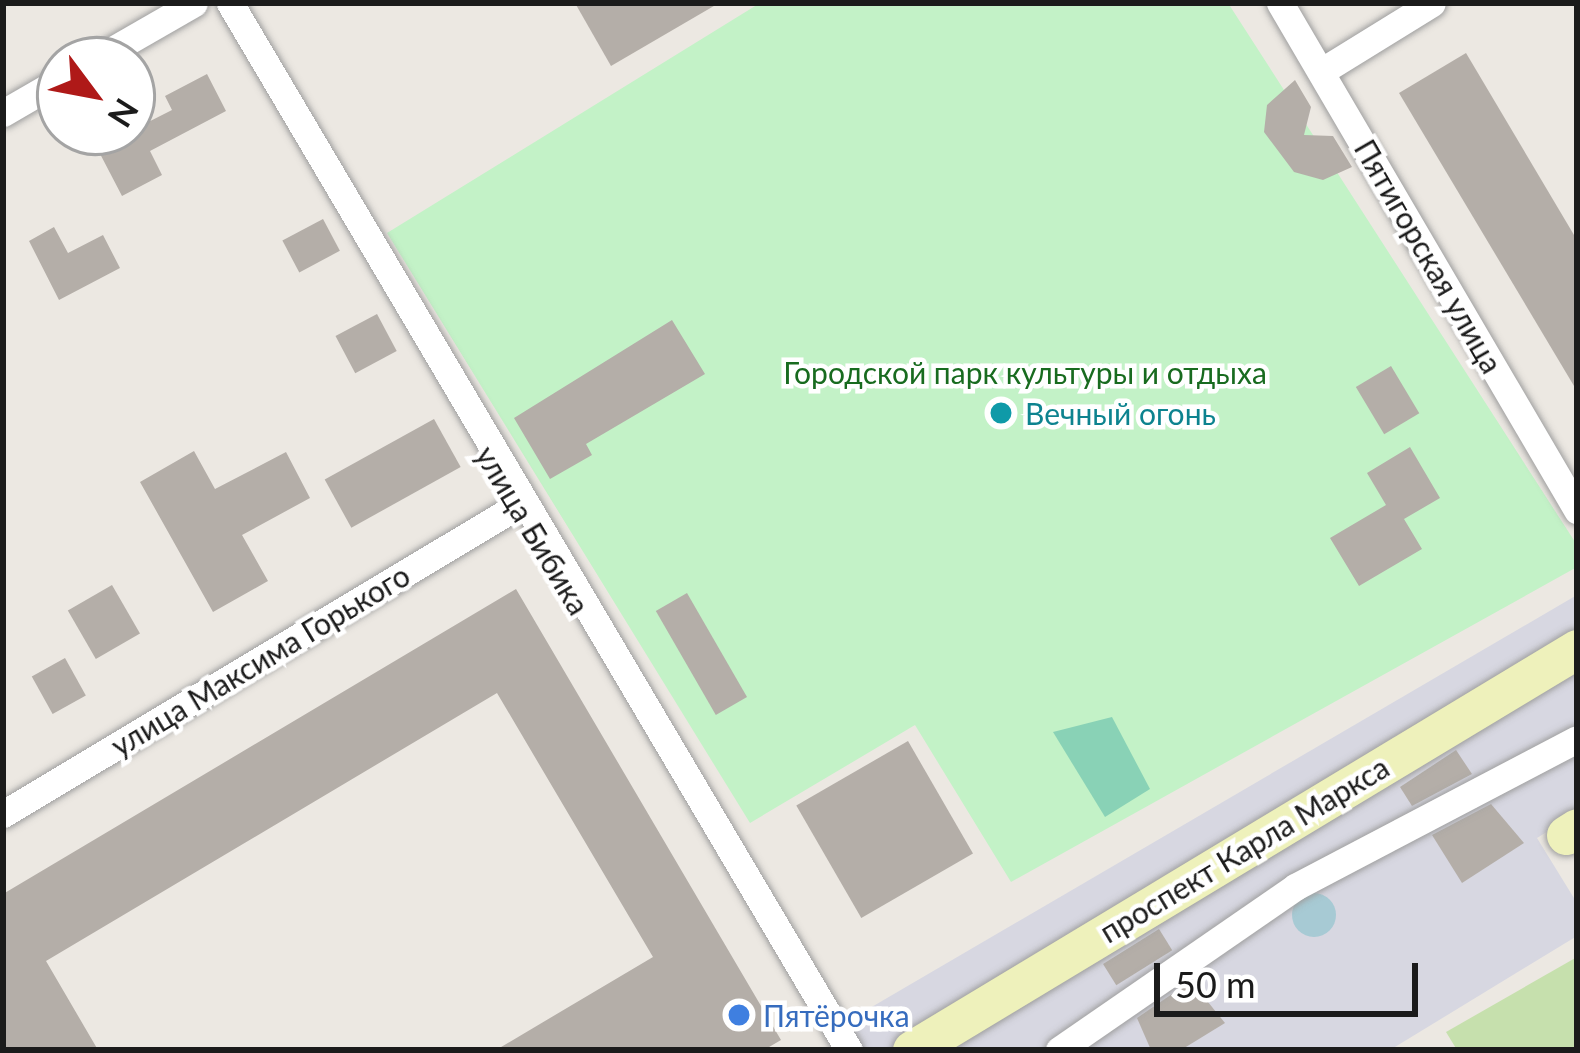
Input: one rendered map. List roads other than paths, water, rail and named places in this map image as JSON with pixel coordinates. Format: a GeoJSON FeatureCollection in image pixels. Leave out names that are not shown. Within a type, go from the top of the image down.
{"type":"FeatureCollection","features":[{"type":"Feature","properties":{"kind":"street"},"geometry":{"type":"LineString","coordinates":[[137,36],[194,3]]}},
{"type":"Feature","properties":{"kind":"street","name":"улица Бибика"},"geometry":{"type":"LineString","coordinates":[[230,3],[517,506],[849,1050]]}},
{"type":"Feature","properties":{"kind":"street","name":"Пятигорская улица"},"geometry":{"type":"LineString","coordinates":[[1280,3],[1577,510]]}},
{"type":"Feature","properties":{"kind":"street"},"geometry":{"type":"LineString","coordinates":[[1322,71],[1432,3]]}},
{"type":"Feature","properties":{"kind":"street"},"geometry":{"type":"LineString","coordinates":[[3,113],[36,94]]}},
{"type":"Feature","properties":{"kind":"street","name":"улица Максима Горького"},"geometry":{"type":"LineString","coordinates":[[3,814],[517,506]]}},
{"type":"Feature","properties":{"kind":"street","name":"проспект Карла Маркса"},"geometry":{"type":"LineString","coordinates":[[912,1050],[1577,649]]}},
{"type":"Feature","properties":{"kind":"street","name":"проспект Карла Маркса"},"geometry":{"type":"LineString","coordinates":[[1059,1050],[1295,887],[1577,739]]}},
{"type":"Feature","properties":{"kind":"water"},"geometry":{"type":"Polygon","coordinates":[[[1314,893],[1330,899],[1336,915],[1330,931],[1314,937],[1298,931],[1292,915],[1298,899],[1314,893]]]}},
{"type":"Feature","properties":{"kind":"place","name":"Вечный огонь"},"geometry":{"type":"Point","coordinates":[1001,413]}},
{"type":"Feature","properties":{"kind":"place","name":"Пятёрочка"},"geometry":{"type":"Point","coordinates":[739,1015]}},
{"type":"Feature","properties":{"kind":"park label","name":"Городской парк культуры и отдыха"},"geometry":{"type":"Point","coordinates":[1025,372]}}]}
